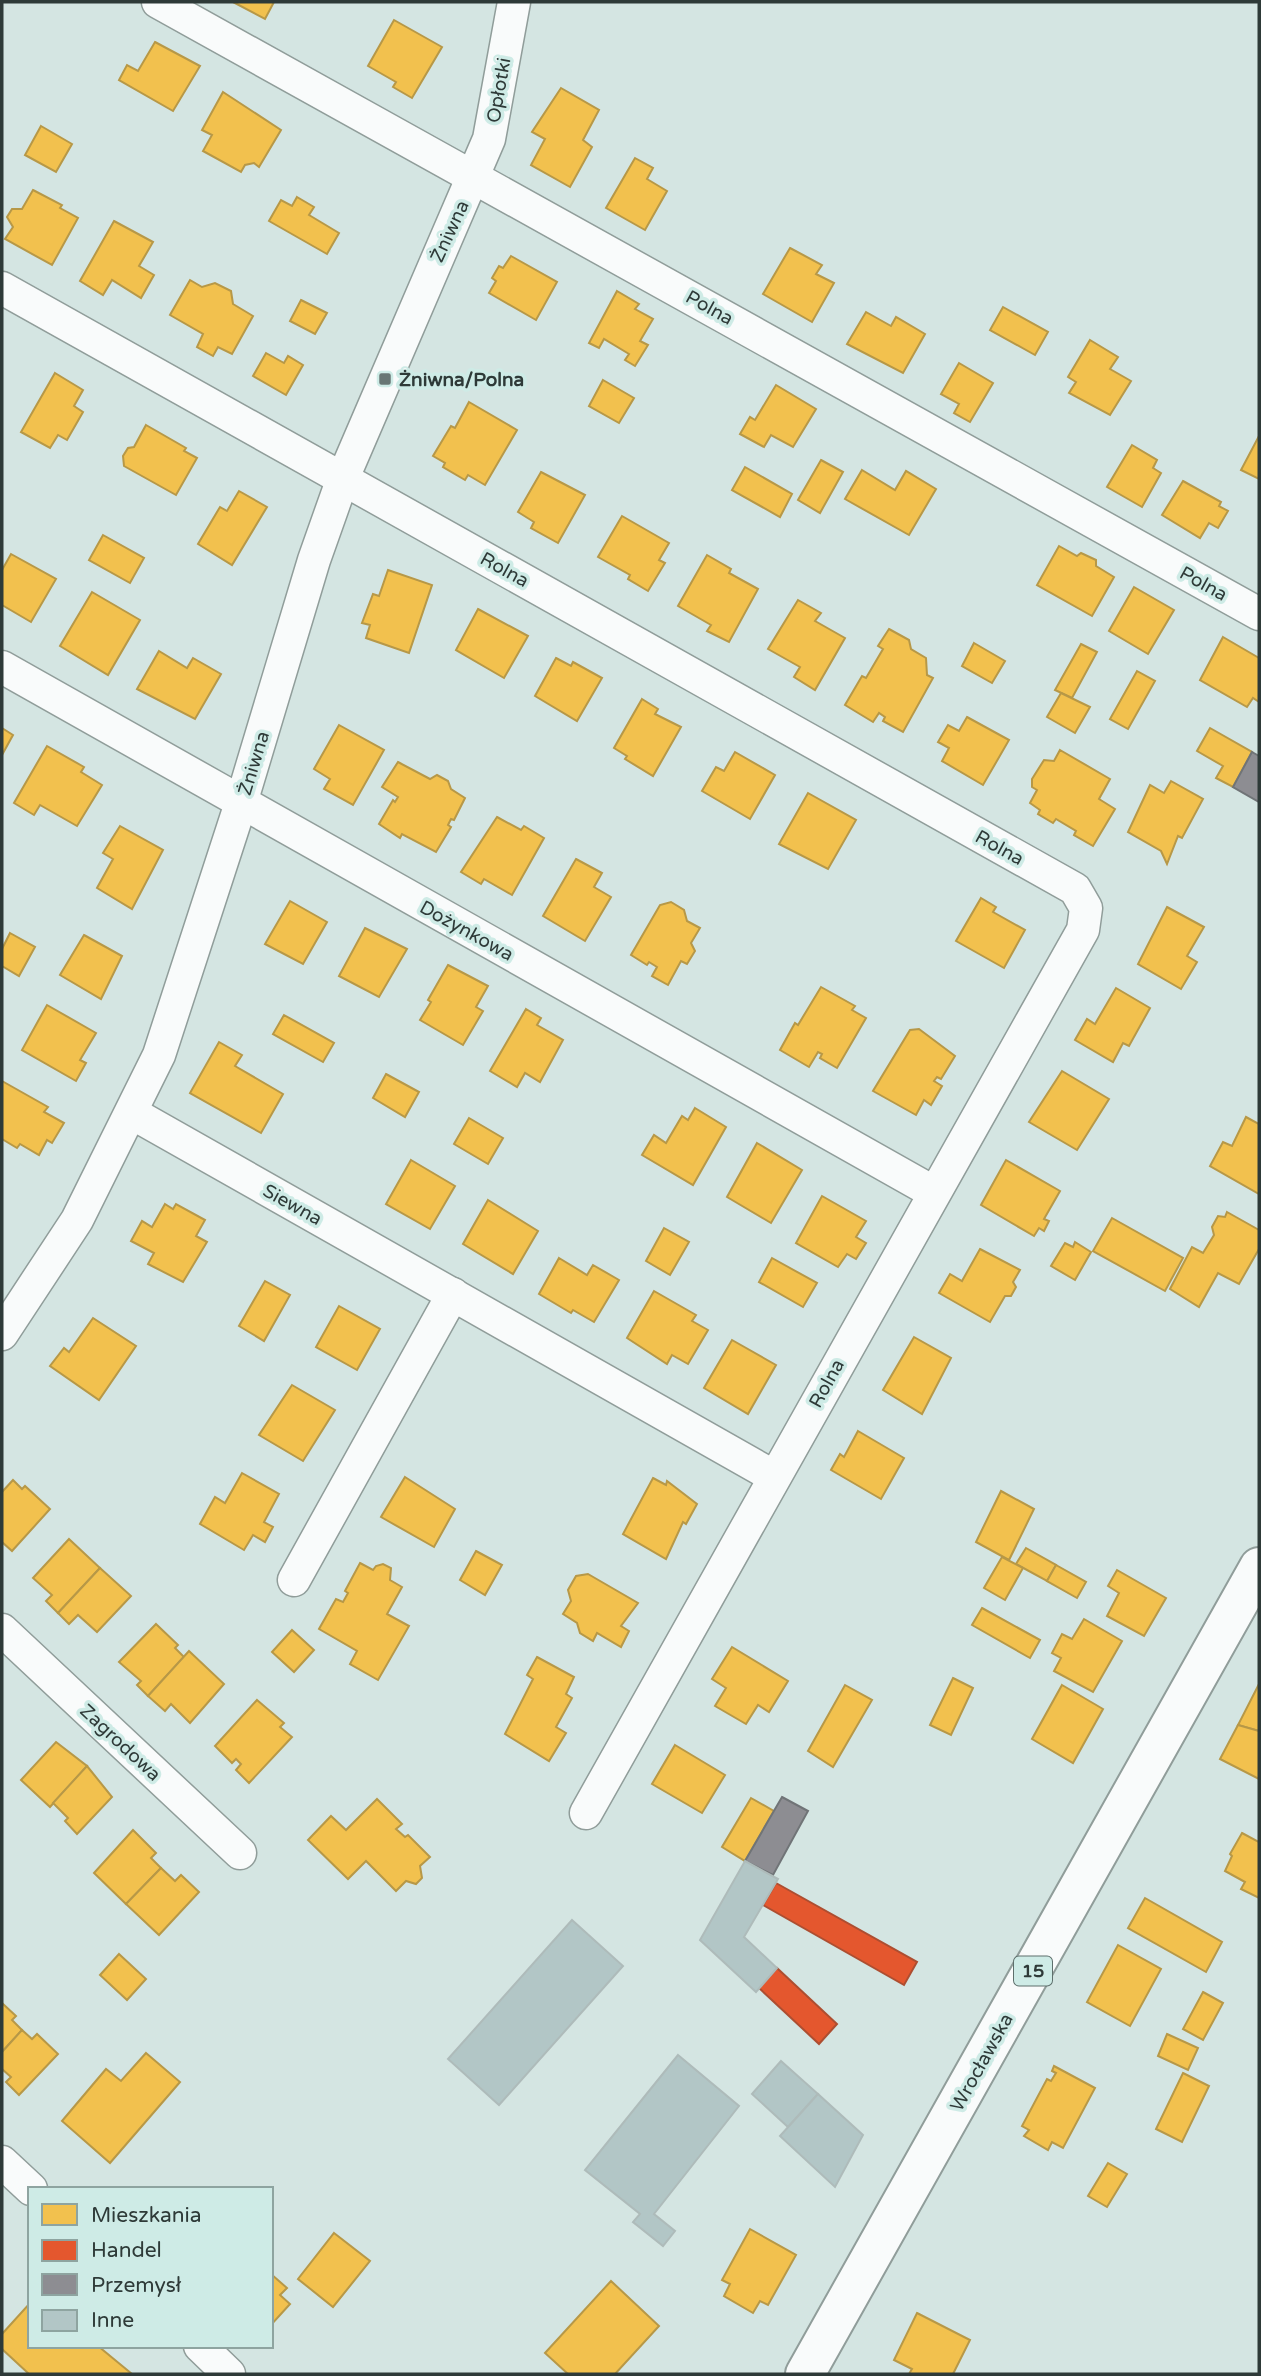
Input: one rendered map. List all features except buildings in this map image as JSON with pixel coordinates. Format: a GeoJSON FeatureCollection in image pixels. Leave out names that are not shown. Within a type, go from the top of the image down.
{"type":"FeatureCollection","features":[{"type":"Feature","properties":{"kind":"main road","name":"Wrocławska"},"geometry":{"type":"LineString","coordinates":[[805,2374],[1259,1567]]}},
{"type":"Feature","properties":{"kind":"street","name":"Polna"},"geometry":{"type":"LineString","coordinates":[[158,2],[475,175],[1259,614]]}},
{"type":"Feature","properties":{"kind":"street","name":"Opłotki"},"geometry":{"type":"LineString","coordinates":[[475,175],[489,139],[514,2]]}},
{"type":"Feature","properties":{"kind":"street","name":"Żniwna"},"geometry":{"type":"LineString","coordinates":[[2,1334],[77,1220],[159,1055],[241,803],[314,560],[343,478],[438,253],[475,175]]}},
{"type":"Feature","properties":{"kind":"street","name":"Rolna"},"geometry":{"type":"LineString","coordinates":[[2,288],[1075,889],[1086,908],[1083,930],[773,1476],[586,1813]]}},
{"type":"Feature","properties":{"kind":"street","name":"Dożynkowa"},"geometry":{"type":"LineString","coordinates":[[2,667],[933,1192]]}},
{"type":"Feature","properties":{"kind":"street","name":"Siewna"},"geometry":{"type":"LineString","coordinates":[[132,1113],[773,1476]]}},
{"type":"Feature","properties":{"kind":"street"},"geometry":{"type":"LineString","coordinates":[[294,1580],[453,1294]]}},
{"type":"Feature","properties":{"kind":"street","name":"Zagrodowa"},"geometry":{"type":"LineString","coordinates":[[2,1630],[240,1853]]}},
{"type":"Feature","properties":{"kind":"street"},"geometry":{"type":"LineString","coordinates":[[2,2162],[29,2187]]}},
{"type":"Feature","properties":{"kind":"street"},"geometry":{"type":"LineString","coordinates":[[202,2348],[229,2374]]}},
{"type":"Feature","properties":{"kind":"place","name":"Żniwna/Polna"},"geometry":{"type":"Point","coordinates":[385,379]}}]}
